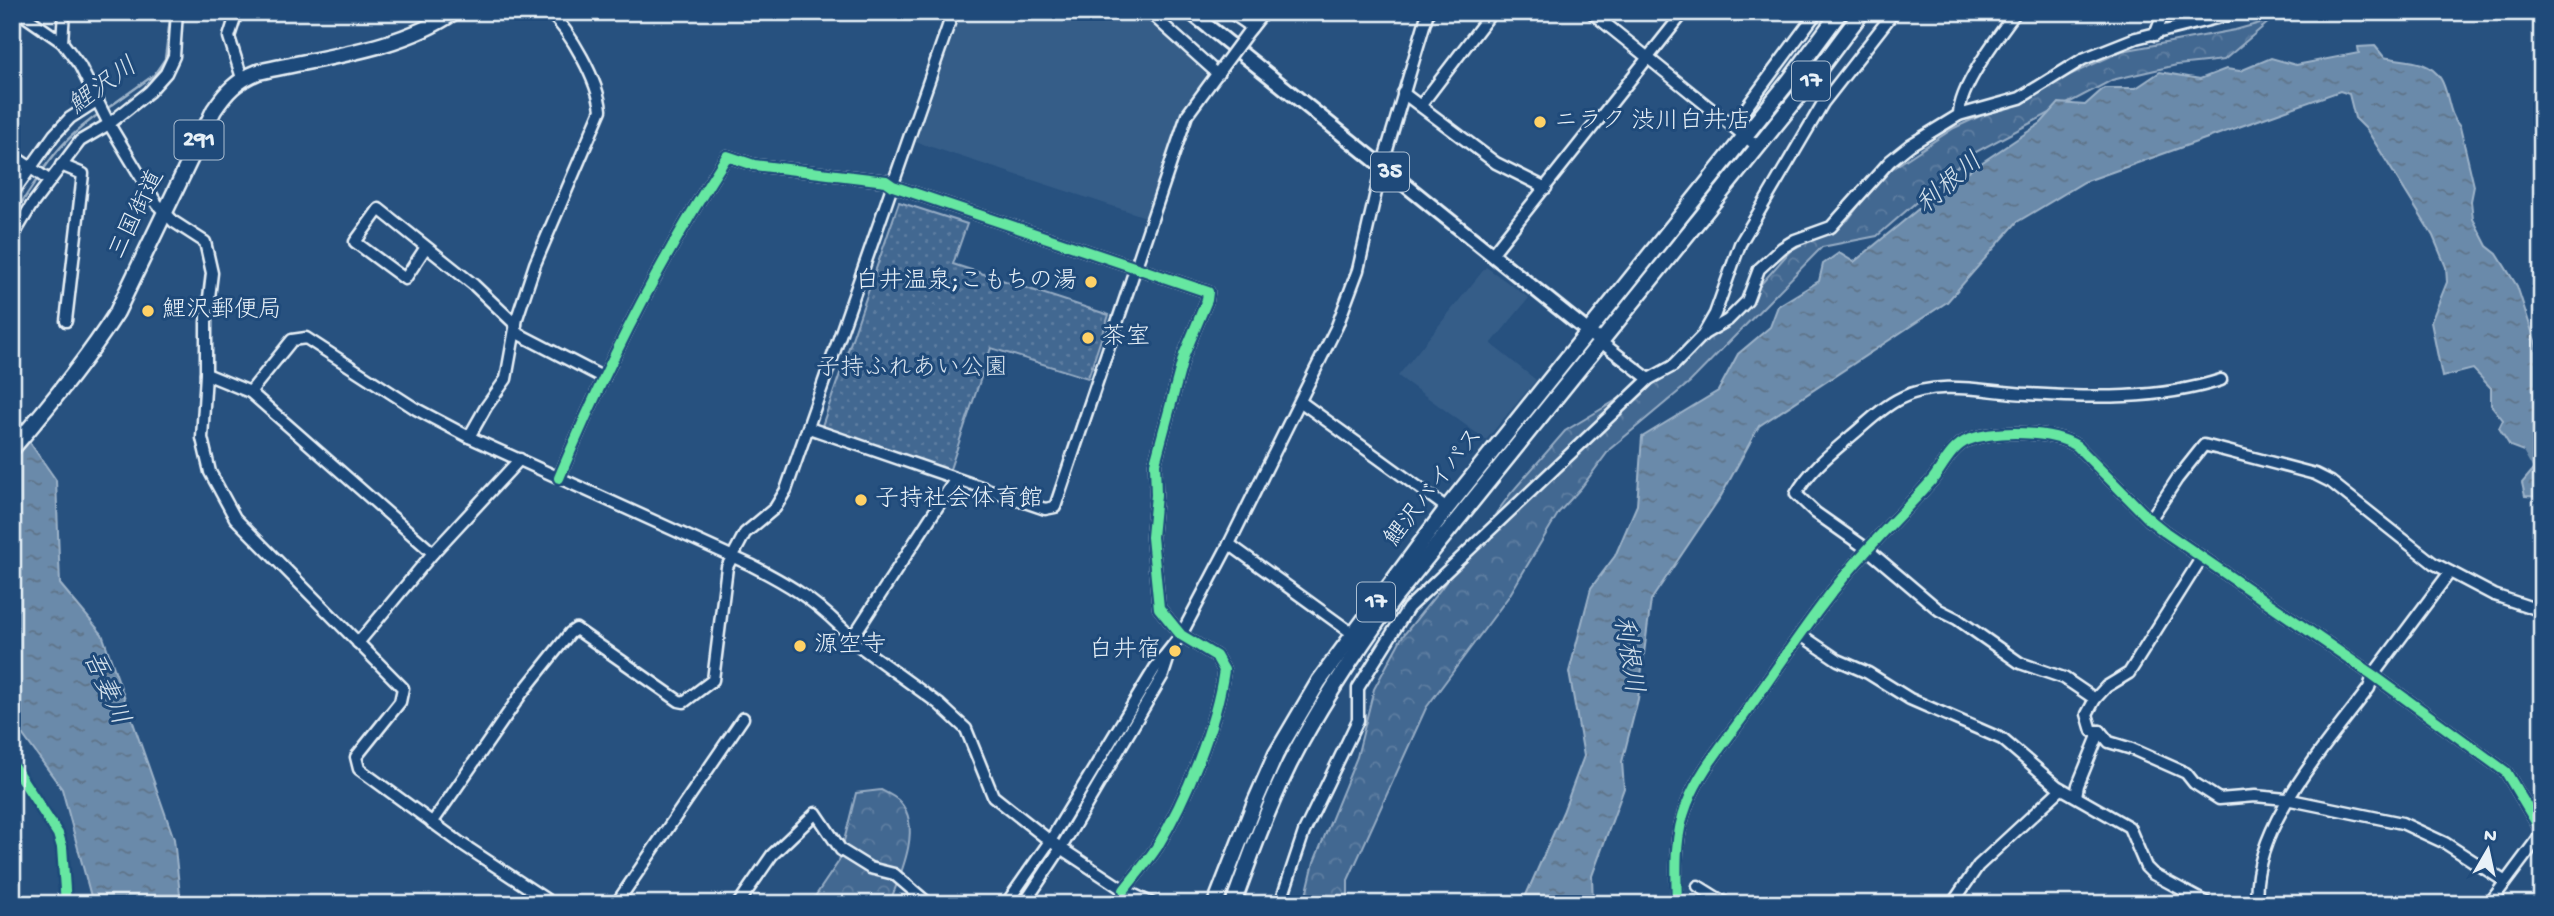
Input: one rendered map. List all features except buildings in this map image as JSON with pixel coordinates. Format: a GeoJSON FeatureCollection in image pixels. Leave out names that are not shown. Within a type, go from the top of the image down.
{"type":"FeatureCollection","features":[{"type":"Feature","properties":{"kind":"highway"},"geometry":{"type":"LineString","coordinates":[[242,78],[409,38],[436,25],[454,12]]}},
{"type":"Feature","properties":{"kind":"highway","name":"鯉沢バイパス"},"geometry":{"type":"LineString","coordinates":[[1233,904],[1268,810],[1289,765],[1358,637],[1447,508],[1745,136],[1840,12]]}},
{"type":"Feature","properties":{"kind":"highway","name":"鯉沢バイパス"},"geometry":{"type":"LineString","coordinates":[[1215,904],[1276,754],[1319,681],[1395,597],[1804,90],[1862,12]]}},
{"type":"Feature","properties":{"kind":"highway","name":"三国街道"},"geometry":{"type":"LineString","coordinates":[[12,449],[53,400],[117,312],[214,110],[227,91],[242,78]]}},
{"type":"Feature","properties":{"kind":"main road","name":"35"},"geometry":{"type":"LineString","coordinates":[[1190,12],[1601,342]]}},
{"type":"Feature","properties":{"kind":"street"},"geometry":{"type":"LineString","coordinates":[[19,12],[62,42],[80,66],[108,121],[157,204],[174,222],[205,242],[212,273],[206,322],[202,438],[210,472],[235,518],[402,688],[400,702],[356,757],[359,769],[538,900],[554,904]]}},
{"type":"Feature","properties":{"kind":"street"},"geometry":{"type":"LineString","coordinates":[[62,42],[64,12]]}},
{"type":"Feature","properties":{"kind":"street"},"geometry":{"type":"LineString","coordinates":[[13,236],[47,180],[80,141],[149,92],[166,73],[174,56],[177,12]]}},
{"type":"Feature","properties":{"kind":"street"},"geometry":{"type":"LineString","coordinates":[[237,12],[229,37],[242,78]]}},
{"type":"Feature","properties":{"kind":"street"},"geometry":{"type":"LineString","coordinates":[[469,437],[506,379],[515,328],[535,264],[601,110],[600,100],[579,51],[565,29],[549,12]]}},
{"type":"Feature","properties":{"kind":"street"},"geometry":{"type":"LineString","coordinates":[[432,823],[522,693],[576,629],[679,701],[684,702],[713,680],[727,567],[745,533],[775,508],[786,491],[953,12]]}},
{"type":"Feature","properties":{"kind":"street"},"geometry":{"type":"LineString","coordinates":[[1149,12],[1219,72]]}},
{"type":"Feature","properties":{"kind":"street"},"geometry":{"type":"LineString","coordinates":[[1230,12],[1250,30]]}},
{"type":"Feature","properties":{"kind":"street"},"geometry":{"type":"LineString","coordinates":[[809,428],[1045,509],[1055,507],[1187,115],[1264,12]]}},
{"type":"Feature","properties":{"kind":"street"},"geometry":{"type":"LineString","coordinates":[[1386,153],[1428,12]]}},
{"type":"Feature","properties":{"kind":"street"},"geometry":{"type":"LineString","coordinates":[[1422,105],[1492,12]]}},
{"type":"Feature","properties":{"kind":"street"},"geometry":{"type":"LineString","coordinates":[[1591,12],[1757,146]]}},
{"type":"Feature","properties":{"kind":"street"},"geometry":{"type":"LineString","coordinates":[[1492,254],[1684,12]]}},
{"type":"Feature","properties":{"kind":"street"},"geometry":{"type":"LineString","coordinates":[[1728,122],[1743,113],[1817,12]]}},
{"type":"Feature","properties":{"kind":"street"},"geometry":{"type":"LineString","coordinates":[[1703,335],[1715,314],[1740,244],[1816,115],[1894,12]]}},
{"type":"Feature","properties":{"kind":"street"},"geometry":{"type":"LineString","coordinates":[[1959,116],[1959,107],[1973,75],[2016,12]]}},
{"type":"Feature","properties":{"kind":"street"},"geometry":{"type":"LineString","coordinates":[[2155,34],[2164,12]]}},
{"type":"Feature","properties":{"kind":"street"},"geometry":{"type":"LineString","coordinates":[[1280,904],[1304,832],[1358,720],[1358,688],[1408,608],[1649,379],[1672,366],[1703,335],[1728,320],[1746,301],[1759,269],[1795,240],[1831,227],[1890,162],[1910,145],[1959,116],[2020,97],[2083,59],[2136,38],[2241,12]]}},
{"type":"Feature","properties":{"kind":"street"},"geometry":{"type":"LineString","coordinates":[[1404,93],[1496,163],[1546,188]]}},
{"type":"Feature","properties":{"kind":"street"},"geometry":{"type":"LineString","coordinates":[[12,194],[70,118],[99,100]]}},
{"type":"Feature","properties":{"kind":"street"},"geometry":{"type":"LineString","coordinates":[[12,155],[47,180]]}},
{"type":"Feature","properties":{"kind":"street"},"geometry":{"type":"LineString","coordinates":[[559,478],[629,324],[727,156],[754,165],[886,181],[893,186],[1208,292],[1184,355],[1155,463],[1156,495],[1152,537],[1158,608],[1181,635],[1216,656],[1224,670],[1205,742],[1173,819],[1155,850],[1124,890]]}},
{"type":"Feature","properties":{"kind":"street"},"geometry":{"type":"LineString","coordinates":[[61,165],[83,174],[66,321]]}},
{"type":"Feature","properties":{"kind":"street"},"geometry":{"type":"LineString","coordinates":[[1024,904],[1134,700],[1181,635],[1301,402],[1337,326],[1358,270],[1379,179]]}},
{"type":"Feature","properties":{"kind":"street"},"geometry":{"type":"LineString","coordinates":[[426,247],[405,279],[355,242],[379,209],[474,285],[515,328],[604,378]]}},
{"type":"Feature","properties":{"kind":"street"},"geometry":{"type":"LineString","coordinates":[[250,392],[292,340],[306,338],[416,409],[469,437],[796,588],[823,608],[851,635],[855,643],[939,704],[966,729],[993,796],[1056,845],[1124,890],[1153,904]]}},
{"type":"Feature","properties":{"kind":"street"},"geometry":{"type":"LineString","coordinates":[[1601,342],[1649,379]]}},
{"type":"Feature","properties":{"kind":"street"},"geometry":{"type":"LineString","coordinates":[[206,374],[250,392],[433,553]]}},
{"type":"Feature","properties":{"kind":"street"},"geometry":{"type":"LineString","coordinates":[[2095,699],[2064,678],[2020,663],[1957,619],[1939,610],[1867,549],[1816,513],[1796,494],[1812,471],[1838,447],[1902,397],[1934,390],[1967,389],[2026,394],[2121,396],[2194,389],[2221,380]]}},
{"type":"Feature","properties":{"kind":"street"},"geometry":{"type":"LineString","coordinates":[[1301,402],[1447,508]]}},
{"type":"Feature","properties":{"kind":"street"},"geometry":{"type":"LineString","coordinates":[[1677,904],[1676,852],[1678,833],[1687,803],[1709,765],[1801,635],[1867,549],[1934,477],[1952,453],[1967,440],[2022,433],[2070,441],[2150,520],[2373,675],[2506,772],[2542,833],[2489,904]]}},
{"type":"Feature","properties":{"kind":"street"},"geometry":{"type":"LineString","coordinates":[[2150,520],[2176,479],[2204,445],[2315,474],[2331,482],[2433,563],[2494,595],[2542,611]]}},
{"type":"Feature","properties":{"kind":"street"},"geometry":{"type":"LineString","coordinates":[[358,642],[433,553],[520,459]]}},
{"type":"Feature","properties":{"kind":"street"},"geometry":{"type":"LineString","coordinates":[[851,635],[858,629],[955,480]]}},
{"type":"Feature","properties":{"kind":"street"},"geometry":{"type":"LineString","coordinates":[[1229,544],[1358,637]]}},
{"type":"Feature","properties":{"kind":"street"},"geometry":{"type":"LineString","coordinates":[[2202,557],[2129,673],[2106,687],[2095,699],[2087,713],[2092,731],[2100,732],[2109,742],[2132,749],[2186,774],[2194,783],[2219,799],[2255,796],[2286,799],[2402,823],[2419,829],[2504,881]]}},
{"type":"Feature","properties":{"kind":"street"},"geometry":{"type":"LineString","coordinates":[[2257,904],[2257,873],[2286,799],[2369,688],[2373,675],[2449,572]]}},
{"type":"Feature","properties":{"kind":"street"},"geometry":{"type":"LineString","coordinates":[[1801,635],[1838,660],[1868,673],[1910,699],[2002,739],[2061,789],[2129,827],[2146,867],[2153,874],[2204,903]]}},
{"type":"Feature","properties":{"kind":"street"},"geometry":{"type":"LineString","coordinates":[[616,904],[743,718]]}},
{"type":"Feature","properties":{"kind":"street"},"geometry":{"type":"LineString","coordinates":[[2077,796],[2078,785],[2100,732]]}},
{"type":"Feature","properties":{"kind":"street"},"geometry":{"type":"LineString","coordinates":[[1952,904],[1978,866],[2061,789]]}},
{"type":"Feature","properties":{"kind":"street"},"geometry":{"type":"LineString","coordinates":[[738,904],[772,855],[816,813],[841,850],[870,868],[894,874],[929,904]]}},
{"type":"Feature","properties":{"kind":"street"},"geometry":{"type":"LineString","coordinates":[[1006,904],[1056,845]]}},
{"type":"Feature","properties":{"kind":"street"},"geometry":{"type":"LineString","coordinates":[[1698,886],[1727,904]]}},
{"type":"Feature","properties":{"kind":"shaded area"},"geometry":{"type":"Polygon","coordinates":[[[961,12],[1143,12],[1205,67],[1206,80],[1185,108],[1149,218],[916,142],[961,12]]]}},
{"type":"Feature","properties":{"kind":"shaded area"},"geometry":{"type":"Polygon","coordinates":[[[1486,267],[1529,298],[1491,344],[1536,380],[1486,440],[1398,376],[1486,267]]]}},
{"type":"Feature","properties":{"kind":"green space"},"geometry":{"type":"Polygon","coordinates":[[[2271,20],[2224,60],[2177,65],[2112,80],[1972,154],[1877,236],[1822,247],[1690,382],[1610,449],[1559,512],[1509,596],[1426,708],[1348,880],[1348,904],[1304,904],[1314,862],[1357,757],[1374,689],[1402,637],[1511,493],[1565,431],[1673,366],[1732,317],[1791,250],[1848,220],[1881,176],[1954,128],[2122,51],[2235,30],[2271,20]]]}},
{"type":"Feature","properties":{"kind":"green space","name":"子持ふれあい公園"},"geometry":{"type":"Polygon","coordinates":[[[899,202],[967,224],[953,264],[1109,315],[1088,378],[991,348],[949,472],[822,426],[899,202]]]}},
{"type":"Feature","properties":{"kind":"green space"},"geometry":{"type":"Polygon","coordinates":[[[881,790],[900,802],[907,812],[910,825],[907,852],[889,904],[810,904],[839,861],[856,793],[881,790]]]}},
{"type":"Feature","properties":{"kind":"water","name":"利根川"},"geometry":{"type":"Polygon","coordinates":[[[2375,46],[2384,57],[2422,64],[2432,69],[2443,84],[2451,110],[2460,127],[2474,186],[2471,201],[2473,219],[2487,246],[2497,254],[2517,286],[2540,356],[2542,458],[2510,446],[2499,428],[2503,420],[2491,405],[2491,388],[2473,369],[2442,377],[2431,322],[2447,282],[2446,267],[2433,236],[2367,130],[2355,118],[2349,94],[2340,91],[2084,182],[2017,222],[1947,302],[1759,426],[1721,496],[1651,600],[1638,699],[1622,762],[1624,788],[1592,876],[1593,904],[1522,904],[1563,812],[1584,756],[1569,672],[1591,588],[1615,556],[1637,505],[1642,437],[1718,391],[1738,354],[1770,327],[1778,306],[1819,281],[1823,264],[1839,253],[1854,262],[1945,187],[2041,123],[2059,103],[2085,105],[2104,88],[2136,88],[2160,72],[2200,79],[2226,69],[2240,71],[2271,58],[2296,65],[2359,53],[2358,47],[2375,46]]]}},
{"type":"Feature","properties":{"kind":"water","name":"吾妻川"},"geometry":{"type":"Polygon","coordinates":[[[12,417],[56,480],[60,584],[102,634],[174,839],[181,904],[93,904],[62,789],[12,720],[12,417]]]}},
{"type":"Feature","properties":{"kind":"water"},"geometry":{"type":"Polygon","coordinates":[[[2542,459],[2542,497],[2525,496],[2522,483],[2542,459]]]}},
{"type":"Feature","properties":{"kind":"waterway","name":"鯉沢川"},"geometry":{"type":"LineString","coordinates":[[105,110],[154,75],[165,59],[171,12]]}},
{"type":"Feature","properties":{"kind":"waterway","name":"鯉沢川"},"geometry":{"type":"LineString","coordinates":[[41,173],[68,140],[100,113]]}},
{"type":"Feature","properties":{"kind":"waterway","name":"鯉沢川"},"geometry":{"type":"LineString","coordinates":[[12,217],[38,178]]}},
{"type":"Feature","properties":{"kind":"waterway"},"geometry":{"type":"LineString","coordinates":[[2527,433],[2542,467]]}},
{"type":"Feature","properties":{"kind":"waterway"},"geometry":{"type":"LineString","coordinates":[[1015,904],[1054,849]]}},
{"type":"Feature","properties":{"kind":"cycle path"},"geometry":{"type":"LineString","coordinates":[[559,478],[636,313],[727,156],[754,165],[886,181],[893,186],[1208,292],[1184,355],[1155,463],[1156,495],[1152,537],[1159,608],[1181,635],[1216,656],[1224,670],[1214,715],[1189,785],[1157,847],[1124,890]]}},
{"type":"Feature","properties":{"kind":"cycle path"},"geometry":{"type":"LineString","coordinates":[[1677,904],[1680,829],[1692,791],[1706,768],[1805,628],[1876,540],[1933,479],[1957,447],[1968,440],[1993,434],[2039,434],[2077,446],[2165,532],[2373,675],[2506,772],[2542,832]]}},
{"type":"Feature","properties":{"kind":"cycle path"},"geometry":{"type":"LineString","coordinates":[[12,764],[58,834],[62,847],[66,904]]}},
{"type":"Feature","properties":{"kind":"place","name":"ニラク 渋川白井店"},"geometry":{"type":"Point","coordinates":[1540,122]}},
{"type":"Feature","properties":{"kind":"place","name":"白井温泉;こもちの湯"},"geometry":{"type":"Point","coordinates":[1091,282]}},
{"type":"Feature","properties":{"kind":"place","name":"鯉沢郵便局"},"geometry":{"type":"Point","coordinates":[148,311]}},
{"type":"Feature","properties":{"kind":"place","name":"茶室"},"geometry":{"type":"Point","coordinates":[1088,338]}},
{"type":"Feature","properties":{"kind":"place","name":"子持社会体育館"},"geometry":{"type":"Point","coordinates":[861,500]}},
{"type":"Feature","properties":{"kind":"place","name":"源空寺"},"geometry":{"type":"Point","coordinates":[800,646]}},
{"type":"Feature","properties":{"kind":"place","name":"白井宿"},"geometry":{"type":"Point","coordinates":[1175,651]}}]}
